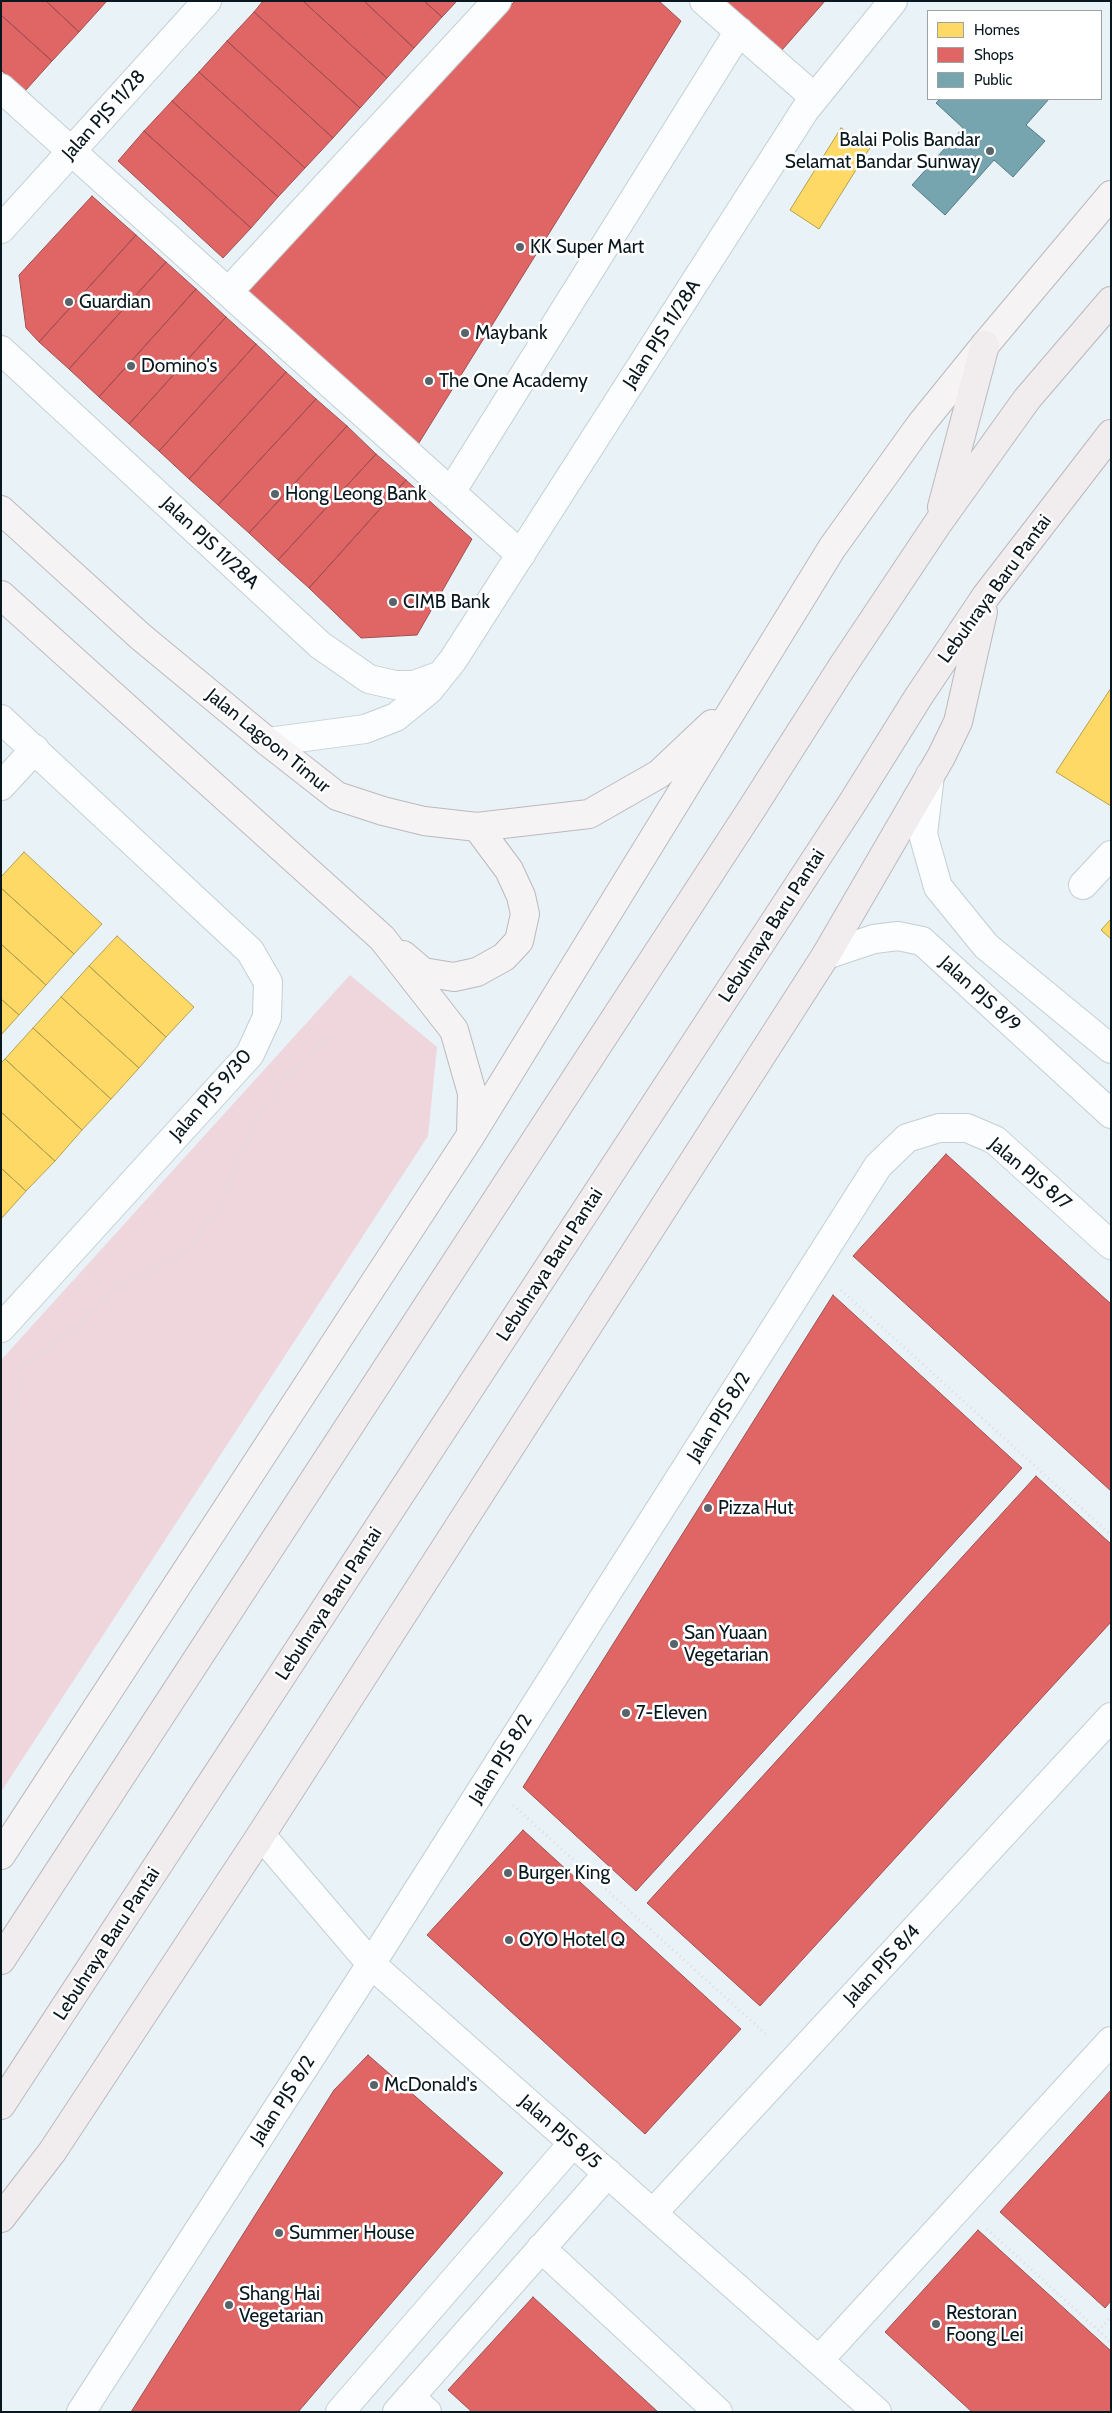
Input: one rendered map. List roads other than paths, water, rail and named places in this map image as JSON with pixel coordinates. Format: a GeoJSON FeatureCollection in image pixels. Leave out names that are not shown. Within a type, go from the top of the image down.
{"type":"FeatureCollection","features":[{"type":"Feature","properties":{"kind":"highway"},"geometry":{"type":"LineString","coordinates":[[1,1960],[730,843],[842,667],[938,523],[1027,399],[1111,301]]}},
{"type":"Feature","properties":{"kind":"highway"},"geometry":{"type":"LineString","coordinates":[[938,523],[985,345]]}},
{"type":"Feature","properties":{"kind":"highway","name":"Lebuhraya Baru Pantai"},"geometry":{"type":"LineString","coordinates":[[1,2105],[986,596],[1111,434]]}},
{"type":"Feature","properties":{"kind":"highway"},"geometry":{"type":"LineString","coordinates":[[1,2218],[52,2152],[260,1836],[826,955],[930,775],[958,722],[986,596]]}},
{"type":"Feature","properties":{"kind":"main road"},"geometry":{"type":"LineString","coordinates":[[1,1855],[471,1135],[832,548],[921,424],[1111,195]]}},
{"type":"Feature","properties":{"kind":"main road","name":"Jalan Lagoon Timur"},"geometry":{"type":"LineString","coordinates":[[1,510],[141,637],[336,796],[383,811],[424,821],[477,827],[589,814],[659,774],[737,701]]}},
{"type":"Feature","properties":{"kind":"main road"},"geometry":{"type":"LineString","coordinates":[[1,595],[382,938],[423,972],[454,977],[477,972],[504,957],[519,941],[525,914],[521,896],[509,870],[477,827]]}},
{"type":"Feature","properties":{"kind":"main road"},"geometry":{"type":"LineString","coordinates":[[382,938],[454,1030],[472,1093],[471,1135]]}},
{"type":"Feature","properties":{"kind":"street","name":"Jalan PJS 11/28"},"geometry":{"type":"LineString","coordinates":[[1,229],[207,1]]}},
{"type":"Feature","properties":{"kind":"street"},"geometry":{"type":"LineString","coordinates":[[228,292],[497,1]]}},
{"type":"Feature","properties":{"kind":"street"},"geometry":{"type":"LineString","coordinates":[[704,1],[814,97]]}},
{"type":"Feature","properties":{"kind":"street","name":"Jalan PJS 11/28A"},"geometry":{"type":"LineString","coordinates":[[268,742],[365,729],[396,717],[429,690],[521,555],[814,97],[893,1]]}},
{"type":"Feature","properties":{"kind":"street"},"geometry":{"type":"LineString","coordinates":[[451,492],[738,31]]}},
{"type":"Feature","properties":{"kind":"street"},"geometry":{"type":"LineString","coordinates":[[1,88],[521,555]]}},
{"type":"Feature","properties":{"kind":"street","name":"Jalan PJS 11/28A"},"geometry":{"type":"LineString","coordinates":[[1,350],[320,645],[369,679],[395,686],[414,685],[441,675]]}},
{"type":"Feature","properties":{"kind":"street","name":"Jalan PJS 9/30"},"geometry":{"type":"LineString","coordinates":[[1,718],[250,951],[268,982],[267,1017],[250,1054],[1,1328]]}},
{"type":"Feature","properties":{"kind":"street"},"geometry":{"type":"LineString","coordinates":[[1,786],[35,749]]}},
{"type":"Feature","properties":{"kind":"street"},"geometry":{"type":"LineString","coordinates":[[930,775],[923,834],[938,887],[986,946],[1111,1049]]}},
{"type":"Feature","properties":{"kind":"street"},"geometry":{"type":"LineString","coordinates":[[1083,885],[1111,855]]}},
{"type":"Feature","properties":{"kind":"street","name":"Jalan PJS 8/9"},"geometry":{"type":"LineString","coordinates":[[826,955],[874,939],[898,936],[922,941],[1111,1114]]}},
{"type":"Feature","properties":{"kind":"street","name":"Jalan PJS 8/7"},"geometry":{"type":"LineString","coordinates":[[939,1128],[967,1128],[995,1140],[1111,1244]]}},
{"type":"Feature","properties":{"kind":"street","name":"Jalan PJS 8/2"},"geometry":{"type":"LineString","coordinates":[[81,2412],[371,1964],[878,1166],[907,1138],[939,1128]]}},
{"type":"Feature","properties":{"kind":"street","name":"Jalan PJS 8/4"},"geometry":{"type":"LineString","coordinates":[[653,2213],[1111,1717]]}},
{"type":"Feature","properties":{"kind":"street","name":"Jalan PJS 8/5"},"geometry":{"type":"LineString","coordinates":[[260,1836],[371,1964],[877,2412]]}},
{"type":"Feature","properties":{"kind":"street"},"geometry":{"type":"LineString","coordinates":[[819,2360],[1111,2041]]}},
{"type":"Feature","properties":{"kind":"street"},"geometry":{"type":"LineString","coordinates":[[340,2412],[574,2143]]}},
{"type":"Feature","properties":{"kind":"street"},"geometry":{"type":"LineString","coordinates":[[411,2407],[541,2248],[608,2173]]}},
{"type":"Feature","properties":{"kind":"street"},"geometry":{"type":"LineString","coordinates":[[541,2248],[718,2412]]}},
{"type":"Feature","properties":{"kind":"place","name":"Balai Polis Bandar Selamat Bandar Sunway"},"geometry":{"type":"Point","coordinates":[990,151]}},
{"type":"Feature","properties":{"kind":"place","name":"KK Super Mart"},"geometry":{"type":"Point","coordinates":[520,247]}},
{"type":"Feature","properties":{"kind":"place","name":"Guardian"},"geometry":{"type":"Point","coordinates":[69,302]}},
{"type":"Feature","properties":{"kind":"place","name":"Maybank"},"geometry":{"type":"Point","coordinates":[465,333]}},
{"type":"Feature","properties":{"kind":"place","name":"Domino's"},"geometry":{"type":"Point","coordinates":[131,366]}},
{"type":"Feature","properties":{"kind":"place","name":"The One Academy"},"geometry":{"type":"Point","coordinates":[429,381]}},
{"type":"Feature","properties":{"kind":"place","name":"Hong Leong Bank"},"geometry":{"type":"Point","coordinates":[275,494]}},
{"type":"Feature","properties":{"kind":"place","name":"CIMB Bank"},"geometry":{"type":"Point","coordinates":[393,602]}},
{"type":"Feature","properties":{"kind":"place","name":"Pizza Hut"},"geometry":{"type":"Point","coordinates":[708,1508]}},
{"type":"Feature","properties":{"kind":"place","name":"San Yuaan Vegetarian"},"geometry":{"type":"Point","coordinates":[674,1644]}},
{"type":"Feature","properties":{"kind":"place","name":"7-Eleven"},"geometry":{"type":"Point","coordinates":[626,1713]}},
{"type":"Feature","properties":{"kind":"place","name":"Burger King"},"geometry":{"type":"Point","coordinates":[508,1873]}},
{"type":"Feature","properties":{"kind":"place","name":"OYO Hotel Q"},"geometry":{"type":"Point","coordinates":[509,1940]}},
{"type":"Feature","properties":{"kind":"place","name":"McDonald's"},"geometry":{"type":"Point","coordinates":[374,2085]}},
{"type":"Feature","properties":{"kind":"place","name":"Summer House"},"geometry":{"type":"Point","coordinates":[279,2233]}},
{"type":"Feature","properties":{"kind":"place","name":"Shang Hai Vegetarian"},"geometry":{"type":"Point","coordinates":[229,2305]}},
{"type":"Feature","properties":{"kind":"place","name":"Restoran Foong Lei"},"geometry":{"type":"Point","coordinates":[936,2324]}}]}
